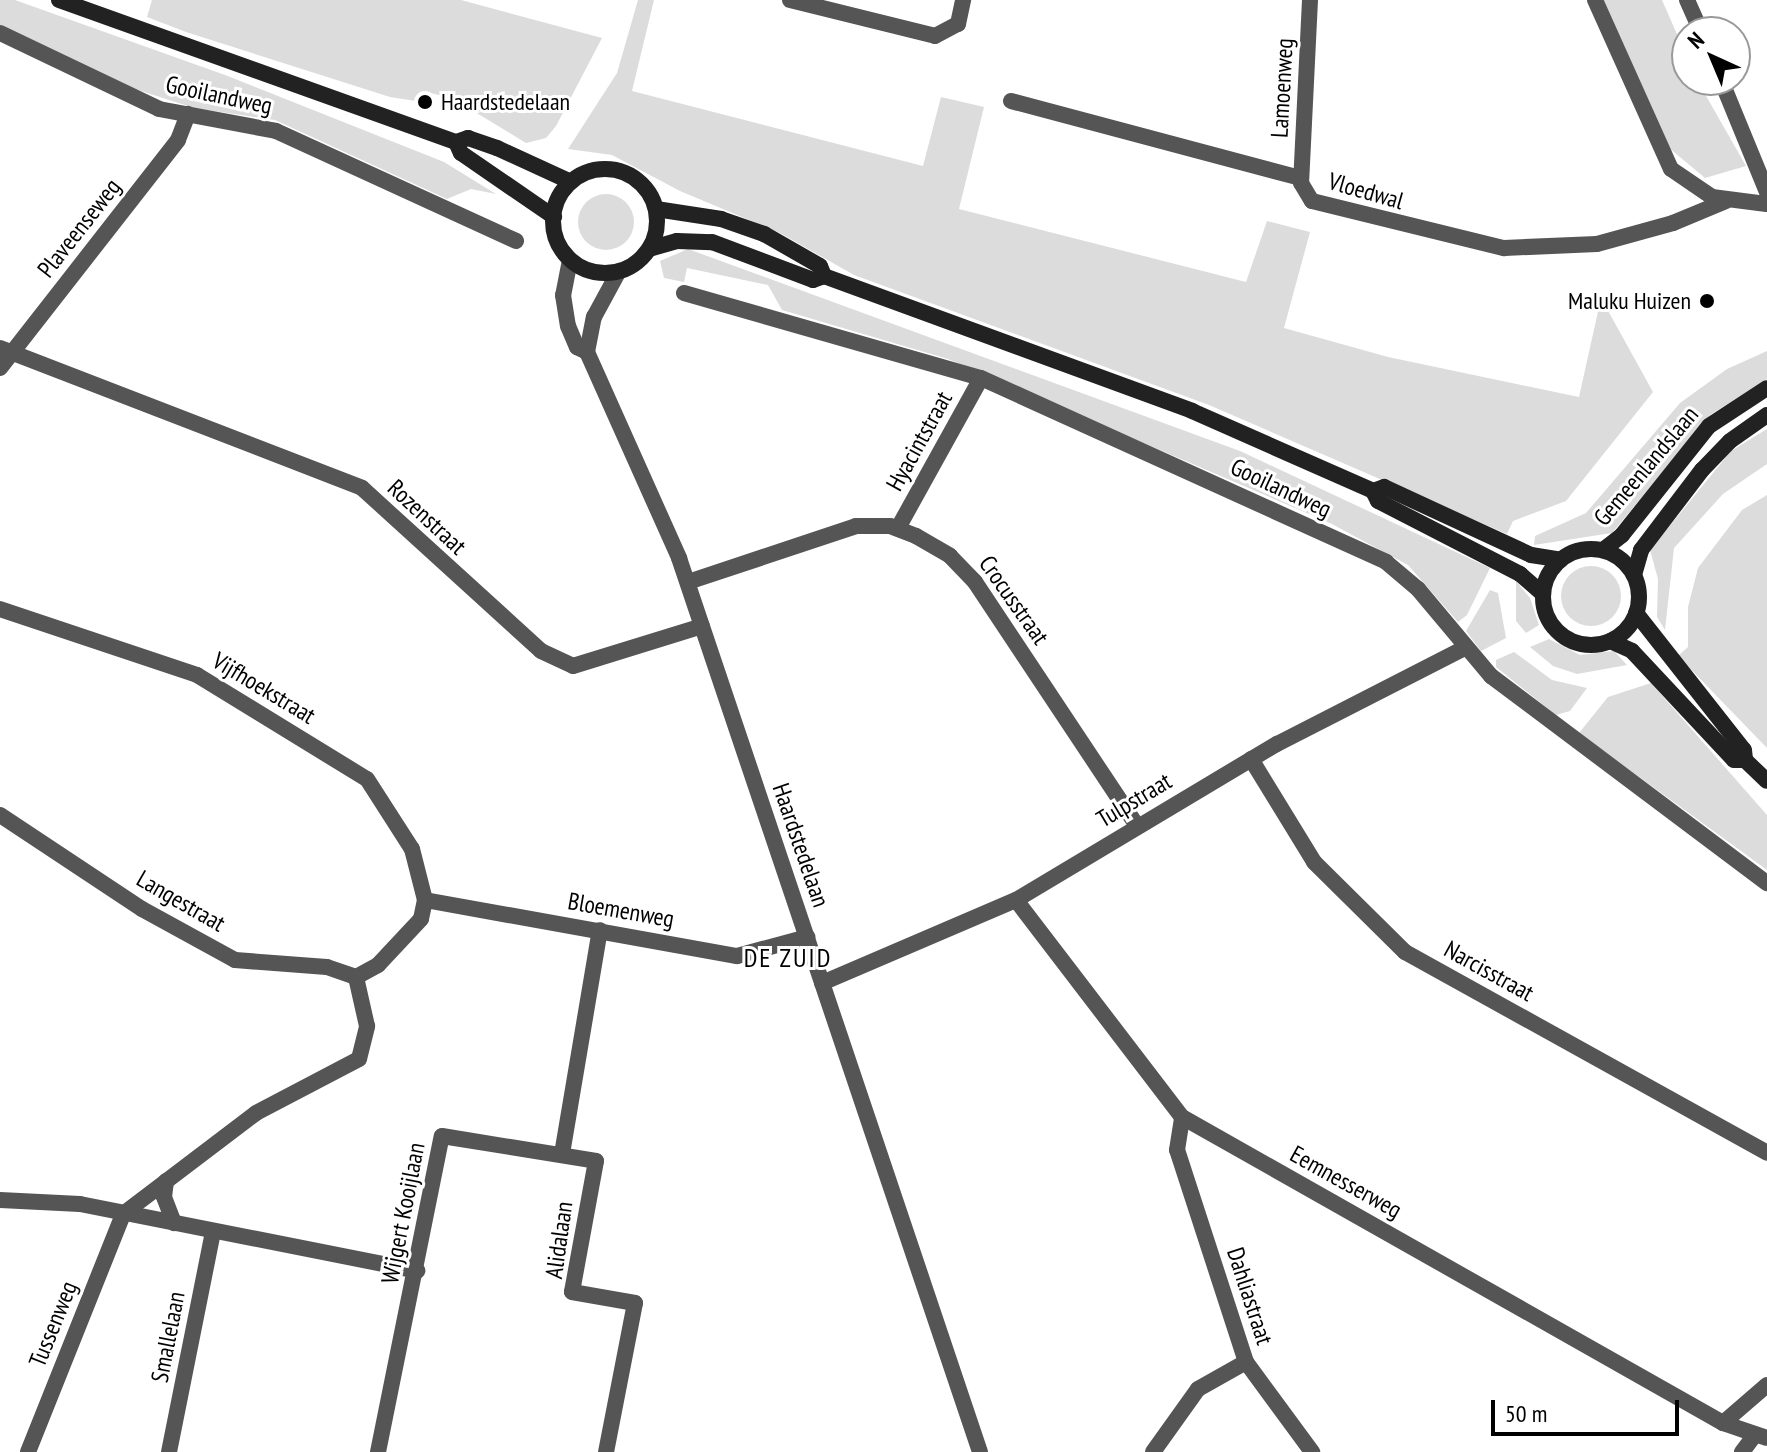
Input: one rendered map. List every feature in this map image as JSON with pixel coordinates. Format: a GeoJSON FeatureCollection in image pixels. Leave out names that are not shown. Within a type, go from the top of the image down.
{"type":"FeatureCollection","features":[{"type":"Feature","properties":{"kind":"main road","name":"Gooilandweg"},"geometry":{"type":"LineString","coordinates":[[59,0],[456,142],[468,138],[497,148],[571,182]]}},
{"type":"Feature","properties":{"kind":"main road","name":"Gooilandweg"},"geometry":{"type":"LineString","coordinates":[[456,142],[461,153],[554,217]]}},
{"type":"Feature","properties":{"kind":"main road"},"geometry":{"type":"LineString","coordinates":[[601,169],[626,173],[645,187],[656,209],[649,249],[619,271],[593,272],[570,260],[555,236],[554,217],[571,182],[601,169]]}},
{"type":"Feature","properties":{"kind":"main road","name":"Gooilandweg"},"geometry":{"type":"LineString","coordinates":[[656,209],[721,219],[764,234],[820,266],[824,276]]}},
{"type":"Feature","properties":{"kind":"main road","name":"Gooilandweg"},"geometry":{"type":"LineString","coordinates":[[649,249],[702,241],[813,280],[824,276],[1192,411],[1373,491],[1378,501],[1520,574],[1543,594]]}},
{"type":"Feature","properties":{"kind":"main road","name":"Gemeenlandslaan"},"geometry":{"type":"LineString","coordinates":[[1603,550],[1622,535],[1709,426],[1767,388]]}},
{"type":"Feature","properties":{"kind":"main road","name":"Gemeenlandslaan"},"geometry":{"type":"LineString","coordinates":[[1634,575],[1641,550],[1702,470],[1730,441],[1767,415]]}},
{"type":"Feature","properties":{"kind":"main road","name":"Gooilandweg"},"geometry":{"type":"LineString","coordinates":[[1373,491],[1384,487],[1531,555],[1561,560]]}},
{"type":"Feature","properties":{"kind":"main road"},"geometry":{"type":"LineString","coordinates":[[1585,549],[1603,550],[1621,559],[1634,575],[1636,613],[1626,630],[1610,641],[1580,644],[1562,635],[1549,620],[1543,594],[1548,575],[1561,560],[1585,549]]}},
{"type":"Feature","properties":{"kind":"main road"},"geometry":{"type":"LineString","coordinates":[[1636,613],[1744,750],[1745,760],[1767,781]]}},
{"type":"Feature","properties":{"kind":"main road"},"geometry":{"type":"LineString","coordinates":[[1610,641],[1632,651],[1734,760],[1745,760]]}},
{"type":"Feature","properties":{"kind":"street"},"geometry":{"type":"LineString","coordinates":[[790,0],[935,36],[958,24],[963,0]]}},
{"type":"Feature","properties":{"kind":"street","name":"Lamoenweg"},"geometry":{"type":"LineString","coordinates":[[1301,178],[1310,0]]}},
{"type":"Feature","properties":{"kind":"street"},"geometry":{"type":"LineString","coordinates":[[1595,0],[1662,159],[1690,186],[1726,201],[1767,204]]}},
{"type":"Feature","properties":{"kind":"street","name":"Gooilandweg"},"geometry":{"type":"LineString","coordinates":[[0,33],[159,109],[276,131],[516,241]]}},
{"type":"Feature","properties":{"kind":"street"},"geometry":{"type":"LineString","coordinates":[[1728,96],[1767,192]]}},
{"type":"Feature","properties":{"kind":"street","name":"Vloedwal"},"geometry":{"type":"LineString","coordinates":[[1011,101],[1301,178],[1303,193],[1322,205],[1504,248],[1597,244],[1664,226],[1726,201]]}},
{"type":"Feature","properties":{"kind":"street","name":"Plaveenseweg"},"geometry":{"type":"LineString","coordinates":[[0,368],[6,351],[178,140],[188,114]]}},
{"type":"Feature","properties":{"kind":"street","name":"Haardstedelaan"},"geometry":{"type":"LineString","coordinates":[[570,260],[565,315],[577,347],[587,352],[688,582],[980,1452]]}},
{"type":"Feature","properties":{"kind":"street"},"geometry":{"type":"LineString","coordinates":[[587,352],[594,317],[619,271]]}},
{"type":"Feature","properties":{"kind":"street","name":"Gooilandweg"},"geometry":{"type":"LineString","coordinates":[[684,293],[981,378],[1386,562],[1418,589],[1491,676],[1767,883]]}},
{"type":"Feature","properties":{"kind":"street","name":"Rozenstraat"},"geometry":{"type":"LineString","coordinates":[[6,351],[362,488],[541,651],[573,666],[702,626]]}},
{"type":"Feature","properties":{"kind":"street","name":"Hyacintstraat"},"geometry":{"type":"LineString","coordinates":[[898,528],[981,378]]}},
{"type":"Feature","properties":{"kind":"street","name":"Crocusstraat"},"geometry":{"type":"LineString","coordinates":[[688,582],[856,526],[898,528],[940,549],[968,573],[1137,826]]}},
{"type":"Feature","properties":{"kind":"street","name":"Vijfhoekstraat"},"geometry":{"type":"LineString","coordinates":[[0,609],[197,675],[367,779],[412,849],[425,900]]}},
{"type":"Feature","properties":{"kind":"street","name":"Tulpstraat"},"geometry":{"type":"LineString","coordinates":[[822,983],[1016,900],[1251,759],[1465,648]]}},
{"type":"Feature","properties":{"kind":"street","name":"Narcisstraat"},"geometry":{"type":"LineString","coordinates":[[1251,759],[1314,862],[1405,952],[1767,1153]]}},
{"type":"Feature","properties":{"kind":"street","name":"Langestraat"},"geometry":{"type":"LineString","coordinates":[[0,815],[142,909],[235,960],[327,967],[356,977]]}},
{"type":"Feature","properties":{"kind":"street"},"geometry":{"type":"LineString","coordinates":[[123,1214],[256,1113],[359,1059],[367,1026],[356,977],[378,965],[421,919],[425,900]]}},
{"type":"Feature","properties":{"kind":"street","name":"Bloemenweg"},"geometry":{"type":"LineString","coordinates":[[425,900],[737,956],[807,937]]}},
{"type":"Feature","properties":{"kind":"street","name":"Eemnesserweg"},"geometry":{"type":"LineString","coordinates":[[1016,900],[1182,1117],[1723,1423],[1761,1437]]}},
{"type":"Feature","properties":{"kind":"street"},"geometry":{"type":"LineString","coordinates":[[562,1154],[600,930]]}},
{"type":"Feature","properties":{"kind":"street","name":"Dahliastraat"},"geometry":{"type":"LineString","coordinates":[[1153,1452],[1198,1389],[1246,1362],[1177,1150],[1182,1117]]}},
{"type":"Feature","properties":{"kind":"street","name":"Wijgert Kooijlaan"},"geometry":{"type":"LineString","coordinates":[[378,1452],[442,1136],[562,1154]]}},
{"type":"Feature","properties":{"kind":"street","name":"Alidalaan"},"geometry":{"type":"LineString","coordinates":[[562,1154],[596,1161],[572,1292],[635,1303],[606,1452]]}},
{"type":"Feature","properties":{"kind":"street"},"geometry":{"type":"LineString","coordinates":[[166,1181],[164,1197],[174,1223]]}},
{"type":"Feature","properties":{"kind":"street"},"geometry":{"type":"LineString","coordinates":[[0,1200],[80,1204],[417,1271]]}},
{"type":"Feature","properties":{"kind":"street","name":"Tussenweg"},"geometry":{"type":"LineString","coordinates":[[28,1452],[123,1214]]}},
{"type":"Feature","properties":{"kind":"street","name":"Smallelaan"},"geometry":{"type":"LineString","coordinates":[[169,1452],[213,1232]]}},
{"type":"Feature","properties":{"kind":"street"},"geometry":{"type":"LineString","coordinates":[[1246,1362],[1312,1452]]}},
{"type":"Feature","properties":{"kind":"street"},"geometry":{"type":"LineString","coordinates":[[1723,1423],[1767,1385]]}},
{"type":"Feature","properties":{"kind":"street"},"geometry":{"type":"LineString","coordinates":[[1742,1452],[1761,1437]]}},
{"type":"Feature","properties":{"kind":"shaded area"},"geometry":{"type":"Polygon","coordinates":[[[0,0],[15,0],[225,75],[444,162],[496,194],[471,189],[447,199],[275,120],[194,108],[107,80],[0,27],[0,0]]]}},
{"type":"Feature","properties":{"kind":"shaded area"},"geometry":{"type":"Polygon","coordinates":[[[152,0],[461,0],[602,38],[556,126],[546,138],[526,143],[475,112],[477,104],[426,92],[422,102],[390,97],[186,32],[147,17],[152,0]]]}},
{"type":"Feature","properties":{"kind":"shaded area"},"geometry":{"type":"Polygon","coordinates":[[[638,0],[654,0],[632,91],[923,166],[941,97],[984,107],[959,209],[1246,282],[1267,221],[1310,232],[1284,328],[1388,357],[1579,397],[1601,298],[1653,392],[1566,501],[1513,521],[1507,534],[1209,405],[854,275],[780,233],[680,191],[612,155],[568,149],[617,73],[638,0]]]}},
{"type":"Feature","properties":{"kind":"shaded area"},"geometry":{"type":"Polygon","coordinates":[[[1603,0],[1662,0],[1671,21],[1671,96],[1706,96],[1746,166],[1705,178],[1668,147],[1603,0]]]}},
{"type":"Feature","properties":{"kind":"shaded area"},"geometry":{"type":"Polygon","coordinates":[[[606,194],[626,202],[634,222],[626,242],[606,250],[586,242],[578,222],[586,202],[606,194]]]}},
{"type":"Feature","properties":{"kind":"shaded area"},"geometry":{"type":"Polygon","coordinates":[[[688,249],[1240,451],[1490,568],[1467,615],[1458,622],[1408,565],[1330,523],[948,359],[782,310],[768,285],[687,268],[684,282],[664,278],[660,261],[688,249]]]}},
{"type":"Feature","properties":{"kind":"shaded area"},"geometry":{"type":"Polygon","coordinates":[[[1767,351],[1767,379],[1710,415],[1612,533],[1534,545],[1535,536],[1586,513],[1680,403],[1727,369],[1767,351]]]}},
{"type":"Feature","properties":{"kind":"shaded area"},"geometry":{"type":"Polygon","coordinates":[[[1767,429],[1767,464],[1723,494],[1674,548],[1665,630],[1657,617],[1658,579],[1650,550],[1731,451],[1767,429]]]}},
{"type":"Feature","properties":{"kind":"shaded area"},"geometry":{"type":"Polygon","coordinates":[[[1767,495],[1767,748],[1678,656],[1688,647],[1688,607],[1698,568],[1742,510],[1767,495]]]}},
{"type":"Feature","properties":{"kind":"shaded area"},"geometry":{"type":"Polygon","coordinates":[[[1591,566],[1603,568],[1612,575],[1619,584],[1619,608],[1612,617],[1603,624],[1591,626],[1579,624],[1570,617],[1563,608],[1561,596],[1563,584],[1570,575],[1579,568],[1591,566]]]}},
{"type":"Feature","properties":{"kind":"shaded area"},"geometry":{"type":"Polygon","coordinates":[[[1516,581],[1530,598],[1539,625],[1526,633],[1516,621],[1516,581]]]}},
{"type":"Feature","properties":{"kind":"shaded area"},"geometry":{"type":"Polygon","coordinates":[[[1490,590],[1498,593],[1506,638],[1481,651],[1466,631],[1490,590]]]}},
{"type":"Feature","properties":{"kind":"shaded area"},"geometry":{"type":"Polygon","coordinates":[[[1549,639],[1580,655],[1614,651],[1627,665],[1577,674],[1553,666],[1530,647],[1549,639]]]}},
{"type":"Feature","properties":{"kind":"shaded area"},"geometry":{"type":"Polygon","coordinates":[[[1514,652],[1552,680],[1587,688],[1570,711],[1556,715],[1496,667],[1496,660],[1514,652]]]}},
{"type":"Feature","properties":{"kind":"shaded area"},"geometry":{"type":"Polygon","coordinates":[[[1651,683],[1767,815],[1767,870],[1579,733],[1608,697],[1651,683]]]}},
{"type":"Feature","properties":{"kind":"place","name":"Haardstedelaan"},"geometry":{"type":"Point","coordinates":[425,102]}},
{"type":"Feature","properties":{"kind":"place","name":"Maluku Huizen"},"geometry":{"type":"Point","coordinates":[1707,301]}},
{"type":"Feature","properties":{"kind":"district","name":"DE ZUID"},"geometry":{"type":"Point","coordinates":[788,958]}}]}
